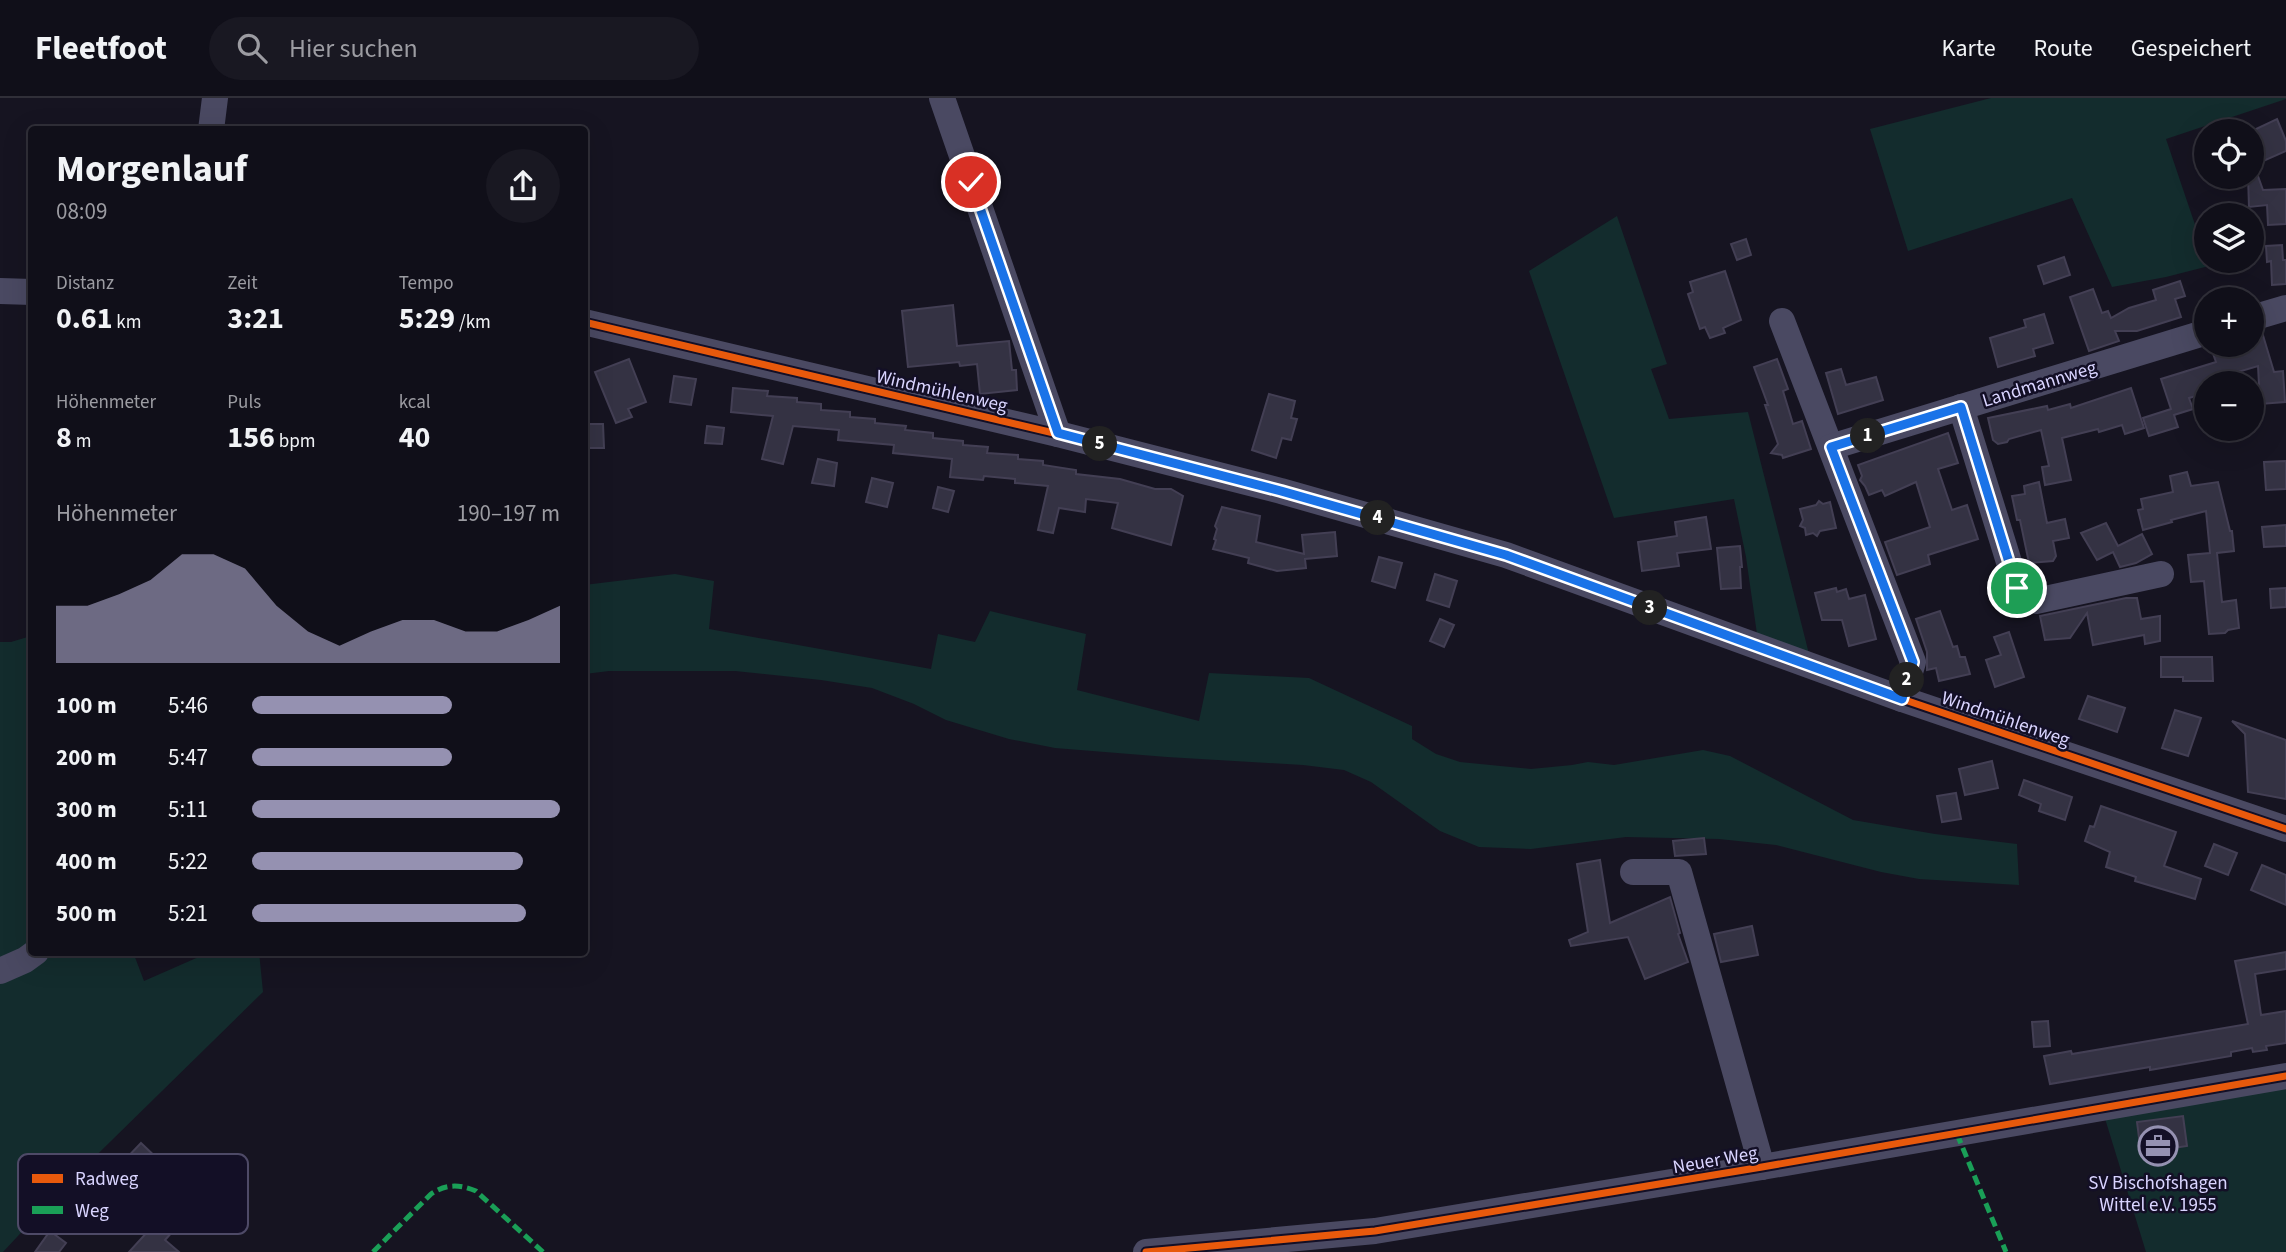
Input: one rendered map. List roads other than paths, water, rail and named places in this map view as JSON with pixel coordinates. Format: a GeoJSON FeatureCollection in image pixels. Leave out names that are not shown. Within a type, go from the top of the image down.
{"type":"FeatureCollection","features":[{"type":"Feature","properties":{"kind":"street"},"geometry":{"type":"LineString","coordinates":[[212,126],[215,98]]}},
{"type":"Feature","properties":{"kind":"street"},"geometry":{"type":"LineString","coordinates":[[942,98],[1058,433]]}},
{"type":"Feature","properties":{"kind":"street"},"geometry":{"type":"LineString","coordinates":[[0,291],[28,292]]}},
{"type":"Feature","properties":{"kind":"street"},"geometry":{"type":"LineString","coordinates":[[2264,314],[2286,307]]}},
{"type":"Feature","properties":{"kind":"street"},"geometry":{"type":"LineString","coordinates":[[1782,321],[1913,662],[1902,699]]}},
{"type":"Feature","properties":{"kind":"street","name":"Windmühlenweg"},"geometry":{"type":"LineString","coordinates":[[588,322],[1058,433],[1281,491],[1506,555],[1902,699],[2286,829]]}},
{"type":"Feature","properties":{"kind":"street","name":"Landmannweg"},"geometry":{"type":"LineString","coordinates":[[1831,447],[2194,336]]}},
{"type":"Feature","properties":{"kind":"street"},"geometry":{"type":"LineString","coordinates":[[1961,407],[2017,588],[2024,599],[2036,601],[2161,574]]}},
{"type":"Feature","properties":{"kind":"street"},"geometry":{"type":"LineString","coordinates":[[1633,873],[1679,872],[1762,1167]]}},
{"type":"Feature","properties":{"kind":"street"},"geometry":{"type":"LineString","coordinates":[[0,971],[30,956]]}},
{"type":"Feature","properties":{"kind":"street","name":"Neuer Weg"},"geometry":{"type":"LineString","coordinates":[[1146,1252],[1375,1231],[2286,1076]]}},
{"type":"Feature","properties":{"kind":"place","name":"SV Bischofshagen Wittel e.V. 1955"},"geometry":{"type":"Point","coordinates":[2158,1146]}}]}
